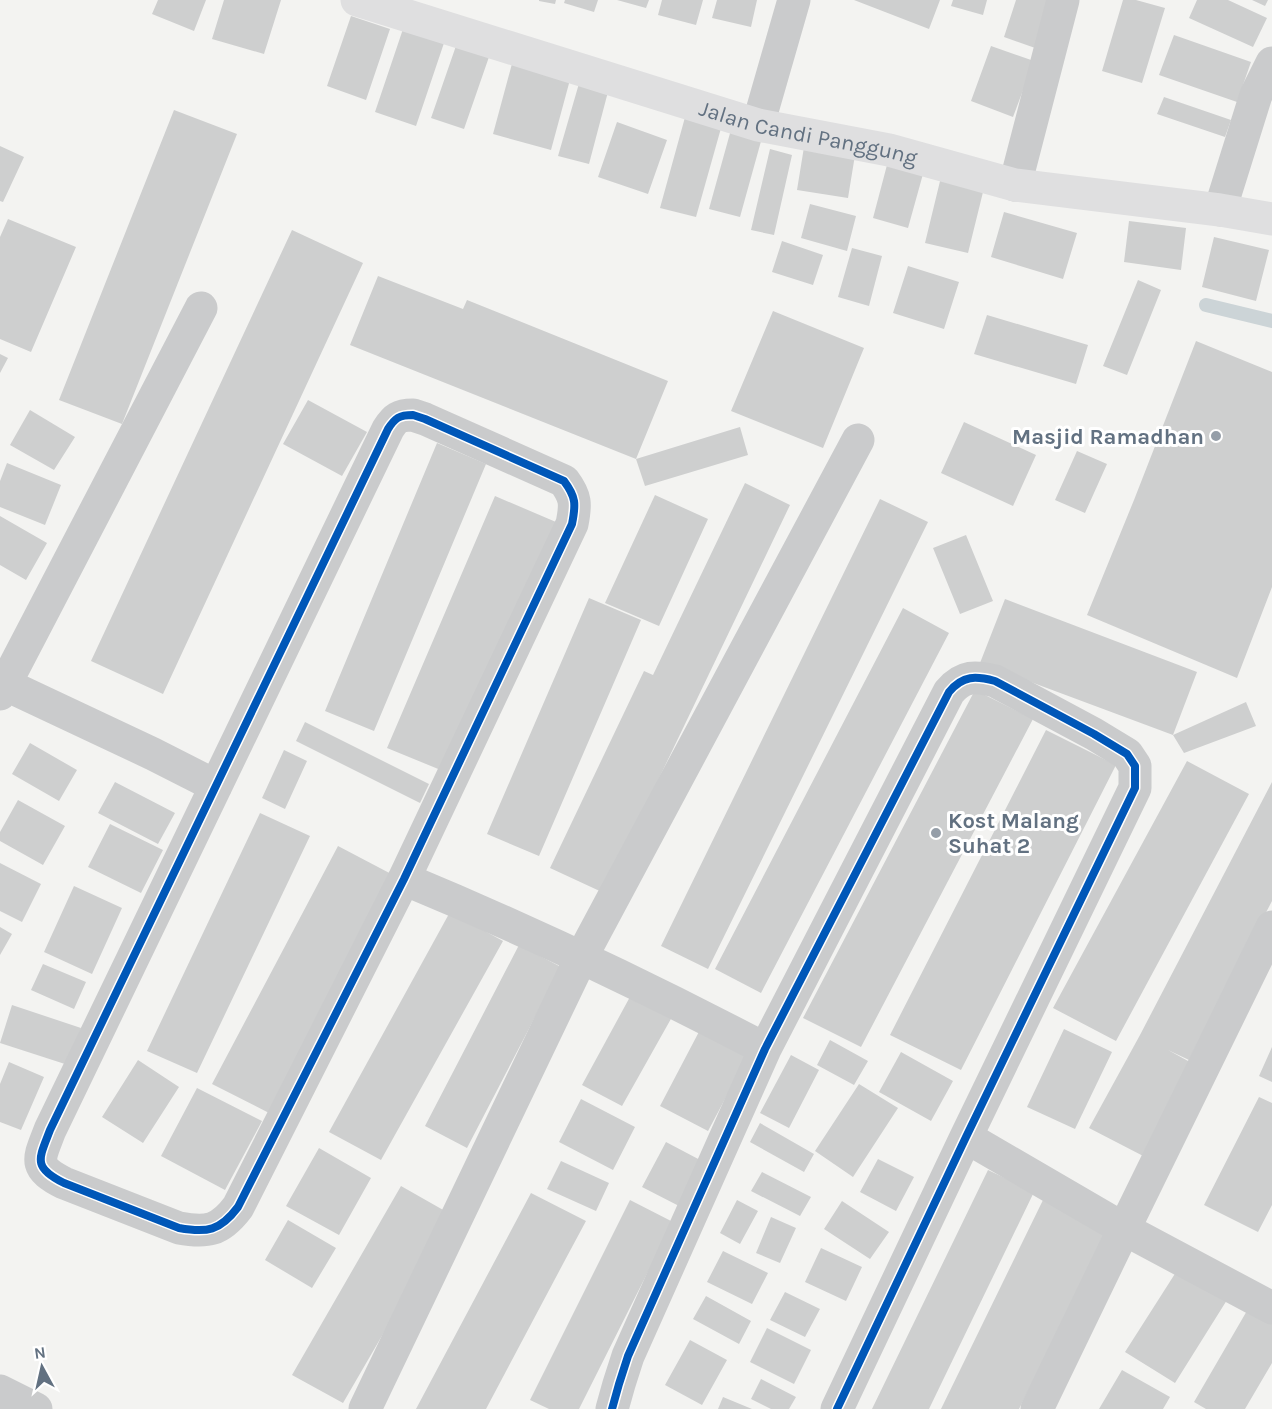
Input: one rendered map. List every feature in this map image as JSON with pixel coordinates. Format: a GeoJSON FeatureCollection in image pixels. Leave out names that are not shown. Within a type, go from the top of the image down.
{"type":"FeatureCollection","features":[{"type":"Feature","properties":{"kind":"main road","name":"Jalan Candi Panggung"},"geometry":{"type":"LineString","coordinates":[[357,0],[758,125],[889,150],[1015,185],[1220,210],[1272,219]]}},
{"type":"Feature","properties":{"kind":"street"},"geometry":{"type":"LineString","coordinates":[[758,125],[794,0]]}},
{"type":"Feature","properties":{"kind":"street"},"geometry":{"type":"LineString","coordinates":[[1015,185],[1063,0]]}},
{"type":"Feature","properties":{"kind":"street"},"geometry":{"type":"LineString","coordinates":[[1220,210],[1256,95],[1272,63]]}},
{"type":"Feature","properties":{"kind":"street"},"geometry":{"type":"LineString","coordinates":[[201,308],[2,687],[216,786]]}},
{"type":"Feature","properties":{"kind":"street"},"geometry":{"type":"LineString","coordinates":[[413,415],[564,481],[572,492],[575,509],[572,524],[404,879],[238,1207],[229,1220],[206,1230],[179,1228],[63,1183],[41,1166],[40,1158],[50,1130],[388,429],[396,418],[413,415]]}},
{"type":"Feature","properties":{"kind":"street"},"geometry":{"type":"LineString","coordinates":[[364,1409],[581,958],[858,440]]}},
{"type":"Feature","properties":{"kind":"street"},"geometry":{"type":"LineString","coordinates":[[612,1409],[628,1356],[765,1049],[949,692],[957,682],[969,678],[984,678],[995,681],[1094,734],[1126,754],[1135,766],[1135,788],[837,1409]]}},
{"type":"Feature","properties":{"kind":"street"},"geometry":{"type":"LineString","coordinates":[[404,879],[474,908],[581,958],[765,1049]]}},
{"type":"Feature","properties":{"kind":"street"},"geometry":{"type":"LineString","coordinates":[[1037,1409],[1272,927]]}},
{"type":"Feature","properties":{"kind":"street"},"geometry":{"type":"LineString","coordinates":[[966,1137],[1124,1229],[1272,1308]]}},
{"type":"Feature","properties":{"kind":"street"},"geometry":{"type":"LineString","coordinates":[[0,1390],[36,1409]]}},
{"type":"Feature","properties":{"kind":"building"},"geometry":{"type":"Polygon","coordinates":[[[158,0],[206,0],[194,31],[152,14],[158,0]]]}},
{"type":"Feature","properties":{"kind":"building"},"geometry":{"type":"Polygon","coordinates":[[[224,0],[281,0],[264,54],[212,39],[224,0]]]}},
{"type":"Feature","properties":{"kind":"building"},"geometry":{"type":"Polygon","coordinates":[[[539,0],[556,0],[555,4],[539,0]]]}},
{"type":"Feature","properties":{"kind":"building"},"geometry":{"type":"Polygon","coordinates":[[[565,0],[598,0],[594,12],[564,3],[565,0]]]}},
{"type":"Feature","properties":{"kind":"building"},"geometry":{"type":"Polygon","coordinates":[[[617,0],[649,0],[646,8],[617,0]]]}},
{"type":"Feature","properties":{"kind":"building"},"geometry":{"type":"Polygon","coordinates":[[[662,0],[703,0],[696,25],[658,15],[662,0]]]}},
{"type":"Feature","properties":{"kind":"building"},"geometry":{"type":"Polygon","coordinates":[[[717,0],[757,0],[751,27],[712,18],[717,0]]]}},
{"type":"Feature","properties":{"kind":"building"},"geometry":{"type":"Polygon","coordinates":[[[854,0],[940,0],[929,29],[854,0]]]}},
{"type":"Feature","properties":{"kind":"building"},"geometry":{"type":"Polygon","coordinates":[[[953,0],[987,0],[983,15],[951,6],[953,0]]]}},
{"type":"Feature","properties":{"kind":"building"},"geometry":{"type":"Polygon","coordinates":[[[1016,0],[1055,0],[1038,49],[1004,37],[1016,0]]]}},
{"type":"Feature","properties":{"kind":"building"},"geometry":{"type":"Polygon","coordinates":[[[1123,0],[1136,0],[1165,8],[1142,83],[1102,71],[1123,0]]]}},
{"type":"Feature","properties":{"kind":"building"},"geometry":{"type":"Polygon","coordinates":[[[1197,0],[1228,0],[1267,18],[1253,47],[1189,18],[1197,0]]]}},
{"type":"Feature","properties":{"kind":"building"},"geometry":{"type":"Polygon","coordinates":[[[1252,0],[1268,0],[1265,6],[1252,0]]]}},
{"type":"Feature","properties":{"kind":"building"},"geometry":{"type":"Polygon","coordinates":[[[351,16],[390,29],[366,100],[327,86],[351,16]]]}},
{"type":"Feature","properties":{"kind":"building"},"geometry":{"type":"Polygon","coordinates":[[[403,29],[444,43],[416,126],[375,112],[403,29]]]}},
{"type":"Feature","properties":{"kind":"building"},"geometry":{"type":"Polygon","coordinates":[[[1174,35],[1251,62],[1237,102],[1159,75],[1174,35]]]}},
{"type":"Feature","properties":{"kind":"building"},"geometry":{"type":"Polygon","coordinates":[[[457,43],[490,54],[464,129],[431,118],[457,43]]]}},
{"type":"Feature","properties":{"kind":"building"},"geometry":{"type":"Polygon","coordinates":[[[991,46],[1034,61],[1013,117],[971,101],[991,46]]]}},
{"type":"Feature","properties":{"kind":"building"},"geometry":{"type":"Polygon","coordinates":[[[513,60],[571,76],[551,150],[493,134],[513,60]]]}},
{"type":"Feature","properties":{"kind":"building"},"geometry":{"type":"Polygon","coordinates":[[[580,80],[609,88],[589,164],[558,156],[580,80]]]}},
{"type":"Feature","properties":{"kind":"building"},"geometry":{"type":"Polygon","coordinates":[[[1164,97],[1231,120],[1225,137],[1157,114],[1164,97]]]}},
{"type":"Feature","properties":{"kind":"building"},"geometry":{"type":"Polygon","coordinates":[[[174,110],[237,134],[122,424],[59,400],[174,110]]]}},
{"type":"Feature","properties":{"kind":"building"},"geometry":{"type":"Polygon","coordinates":[[[687,110],[723,121],[696,217],[660,208],[687,110]]]}},
{"type":"Feature","properties":{"kind":"building"},"geometry":{"type":"Polygon","coordinates":[[[617,122],[667,140],[648,194],[598,177],[617,122]]]}},
{"type":"Feature","properties":{"kind":"building"},"geometry":{"type":"Polygon","coordinates":[[[732,126],[763,134],[740,217],[709,209],[732,126]]]}},
{"type":"Feature","properties":{"kind":"building"},"geometry":{"type":"Polygon","coordinates":[[[0,146],[24,157],[3,202],[0,201],[0,146]]]}},
{"type":"Feature","properties":{"kind":"building"},"geometry":{"type":"Polygon","coordinates":[[[804,147],[855,155],[848,198],[797,190],[804,147]]]}},
{"type":"Feature","properties":{"kind":"building"},"geometry":{"type":"Polygon","coordinates":[[[770,149],[792,155],[774,235],[751,230],[770,149]]]}},
{"type":"Feature","properties":{"kind":"building"},"geometry":{"type":"Polygon","coordinates":[[[887,165],[923,174],[908,228],[873,218],[887,165]]]}},
{"type":"Feature","properties":{"kind":"building"},"geometry":{"type":"Polygon","coordinates":[[[941,177],[984,188],[968,253],[925,243],[941,177]]]}},
{"type":"Feature","properties":{"kind":"building"},"geometry":{"type":"Polygon","coordinates":[[[810,204],[856,216],[847,251],[801,238],[810,204]]]}},
{"type":"Feature","properties":{"kind":"building"},"geometry":{"type":"Polygon","coordinates":[[[1004,212],[1077,233],[1063,279],[991,257],[1004,212]]]}},
{"type":"Feature","properties":{"kind":"building"},"geometry":{"type":"Polygon","coordinates":[[[8,219],[76,247],[31,352],[0,339],[0,237],[8,219]]]}},
{"type":"Feature","properties":{"kind":"building"},"geometry":{"type":"Polygon","coordinates":[[[1129,221],[1186,228],[1181,270],[1124,262],[1129,221]]]}},
{"type":"Feature","properties":{"kind":"building"},"geometry":{"type":"Polygon","coordinates":[[[292,230],[363,263],[163,694],[91,661],[292,230]]]}},
{"type":"Feature","properties":{"kind":"building"},"geometry":{"type":"Polygon","coordinates":[[[1214,237],[1269,250],[1256,301],[1202,287],[1214,237]]]}},
{"type":"Feature","properties":{"kind":"building"},"geometry":{"type":"Polygon","coordinates":[[[782,241],[823,255],[813,285],[772,272],[782,241]]]}},
{"type":"Feature","properties":{"kind":"building"},"geometry":{"type":"Polygon","coordinates":[[[852,248],[882,256],[869,306],[838,297],[852,248]]]}},
{"type":"Feature","properties":{"kind":"building"},"geometry":{"type":"Polygon","coordinates":[[[908,266],[959,282],[944,329],[893,313],[908,266]]]}},
{"type":"Feature","properties":{"kind":"building"},"geometry":{"type":"Polygon","coordinates":[[[378,276],[463,309],[467,300],[668,381],[636,459],[350,345],[378,276]]]}},
{"type":"Feature","properties":{"kind":"building"},"geometry":{"type":"Polygon","coordinates":[[[1138,280],[1161,290],[1127,375],[1103,366],[1138,280]]]}},
{"type":"Feature","properties":{"kind":"building"},"geometry":{"type":"Polygon","coordinates":[[[773,311],[864,348],[823,448],[731,411],[773,311]]]}},
{"type":"Feature","properties":{"kind":"building"},"geometry":{"type":"Polygon","coordinates":[[[987,315],[1088,345],[1076,384],[974,354],[987,315]]]}},
{"type":"Feature","properties":{"kind":"building"},"geometry":{"type":"Polygon","coordinates":[[[1196,341],[1272,372],[1272,587],[1237,678],[1087,615],[1196,341]]]}},
{"type":"Feature","properties":{"kind":"building"},"geometry":{"type":"Polygon","coordinates":[[[0,354],[8,358],[0,373],[0,354]]]}},
{"type":"Feature","properties":{"kind":"building"},"geometry":{"type":"Polygon","coordinates":[[[308,400],[367,432],[342,476],[283,444],[308,400]]]}},
{"type":"Feature","properties":{"kind":"building"},"geometry":{"type":"Polygon","coordinates":[[[30,410],[75,437],[54,470],[10,445],[30,410]]]}},
{"type":"Feature","properties":{"kind":"building"},"geometry":{"type":"Polygon","coordinates":[[[964,422],[1036,455],[1013,506],[941,473],[964,422]]]}},
{"type":"Feature","properties":{"kind":"building"},"geometry":{"type":"Polygon","coordinates":[[[740,427],[748,455],[645,486],[636,459],[740,427]]]}},
{"type":"Feature","properties":{"kind":"building"},"geometry":{"type":"Polygon","coordinates":[[[437,443],[486,464],[374,731],[325,711],[437,443]]]}},
{"type":"Feature","properties":{"kind":"building"},"geometry":{"type":"Polygon","coordinates":[[[1077,451],[1107,464],[1085,513],[1055,500],[1077,451]]]}},
{"type":"Feature","properties":{"kind":"building"},"geometry":{"type":"Polygon","coordinates":[[[7,463],[61,485],[45,525],[0,507],[0,481],[7,463]]]}},
{"type":"Feature","properties":{"kind":"building"},"geometry":{"type":"Polygon","coordinates":[[[745,483],[790,505],[604,893],[550,868],[644,671],[653,675],[745,483]]]}},
{"type":"Feature","properties":{"kind":"building"},"geometry":{"type":"Polygon","coordinates":[[[655,495],[708,519],[659,626],[605,603],[655,495]]]}},
{"type":"Feature","properties":{"kind":"building"},"geometry":{"type":"Polygon","coordinates":[[[495,496],[556,522],[448,773],[387,748],[495,496]]]}},
{"type":"Feature","properties":{"kind":"building"},"geometry":{"type":"Polygon","coordinates":[[[880,499],[928,522],[708,969],[661,946],[880,499]]]}},
{"type":"Feature","properties":{"kind":"building"},"geometry":{"type":"Polygon","coordinates":[[[0,516],[47,543],[26,580],[0,565],[0,516]]]}},
{"type":"Feature","properties":{"kind":"building"},"geometry":{"type":"Polygon","coordinates":[[[966,535],[993,601],[960,614],[933,548],[966,535]]]}},
{"type":"Feature","properties":{"kind":"building"},"geometry":{"type":"Polygon","coordinates":[[[589,598],[641,620],[539,856],[487,834],[589,598]]]}},
{"type":"Feature","properties":{"kind":"building"},"geometry":{"type":"Polygon","coordinates":[[[1005,599],[1197,672],[1173,735],[980,663],[1005,599]]]}},
{"type":"Feature","properties":{"kind":"building"},"geometry":{"type":"Polygon","coordinates":[[[903,608],[949,633],[761,993],[715,969],[903,608]]]}},
{"type":"Feature","properties":{"kind":"building"},"geometry":{"type":"Polygon","coordinates":[[[975,690],[1033,719],[861,1047],[803,1018],[975,690]]]}},
{"type":"Feature","properties":{"kind":"building"},"geometry":{"type":"Polygon","coordinates":[[[1246,702],[1256,726],[1184,753],[1173,735],[1246,702]]]}},
{"type":"Feature","properties":{"kind":"building"},"geometry":{"type":"Polygon","coordinates":[[[305,722],[429,784],[420,803],[296,741],[305,722]]]}},
{"type":"Feature","properties":{"kind":"building"},"geometry":{"type":"Polygon","coordinates":[[[1046,730],[1116,765],[961,1070],[890,1035],[1046,730]]]}},
{"type":"Feature","properties":{"kind":"building"},"geometry":{"type":"Polygon","coordinates":[[[30,743],[77,770],[59,801],[12,774],[30,743]]]}},
{"type":"Feature","properties":{"kind":"building"},"geometry":{"type":"Polygon","coordinates":[[[284,750],[307,761],[285,809],[262,798],[284,750]]]}},
{"type":"Feature","properties":{"kind":"building"},"geometry":{"type":"Polygon","coordinates":[[[1187,761],[1249,794],[1116,1041],[1053,1008],[1187,761]]]}},
{"type":"Feature","properties":{"kind":"building"},"geometry":{"type":"Polygon","coordinates":[[[115,782],[175,813],[158,844],[98,813],[115,782]]]}},
{"type":"Feature","properties":{"kind":"building"},"geometry":{"type":"Polygon","coordinates":[[[1272,782],[1272,901],[1189,1060],[1168,1050],[1199,1067],[1149,1159],[1089,1128],[1272,782]]]}},
{"type":"Feature","properties":{"kind":"building"},"geometry":{"type":"Polygon","coordinates":[[[18,800],[65,826],[43,865],[0,841],[0,832],[18,800]]]}},
{"type":"Feature","properties":{"kind":"building"},"geometry":{"type":"Polygon","coordinates":[[[260,813],[310,836],[197,1073],[147,1051],[260,813]]]}},
{"type":"Feature","properties":{"kind":"building"},"geometry":{"type":"Polygon","coordinates":[[[110,824],[163,850],[141,893],[88,867],[110,824]]]}},
{"type":"Feature","properties":{"kind":"building"},"geometry":{"type":"Polygon","coordinates":[[[338,846],[397,877],[271,1114],[212,1084],[338,846]]]}},
{"type":"Feature","properties":{"kind":"building"},"geometry":{"type":"Polygon","coordinates":[[[0,863],[41,884],[22,922],[0,911],[0,863]]]}},
{"type":"Feature","properties":{"kind":"building"},"geometry":{"type":"Polygon","coordinates":[[[74,886],[122,908],[92,974],[44,952],[74,886]]]}},
{"type":"Feature","properties":{"kind":"building"},"geometry":{"type":"Polygon","coordinates":[[[450,912],[503,941],[381,1160],[329,1132],[450,912]]]}},
{"type":"Feature","properties":{"kind":"building"},"geometry":{"type":"Polygon","coordinates":[[[0,927],[12,934],[0,955],[0,927]]]}},
{"type":"Feature","properties":{"kind":"building"},"geometry":{"type":"Polygon","coordinates":[[[519,945],[561,967],[467,1148],[425,1126],[519,945]]]}},
{"type":"Feature","properties":{"kind":"building"},"geometry":{"type":"Polygon","coordinates":[[[43,964],[86,982],[74,1009],[31,990],[43,964]]]}},
{"type":"Feature","properties":{"kind":"building"},"geometry":{"type":"Polygon","coordinates":[[[631,995],[672,1017],[622,1106],[582,1085],[631,995]]]}},
{"type":"Feature","properties":{"kind":"building"},"geometry":{"type":"Polygon","coordinates":[[[12,1005],[81,1028],[68,1065],[0,1043],[12,1005]]]}},
{"type":"Feature","properties":{"kind":"building"},"geometry":{"type":"Polygon","coordinates":[[[702,1026],[750,1052],[708,1131],[660,1106],[702,1026]]]}},
{"type":"Feature","properties":{"kind":"building"},"geometry":{"type":"Polygon","coordinates":[[[1064,1029],[1112,1052],[1075,1129],[1027,1107],[1064,1029]]]}},
{"type":"Feature","properties":{"kind":"building"},"geometry":{"type":"Polygon","coordinates":[[[830,1040],[868,1061],[854,1085],[817,1065],[830,1040]]]}},
{"type":"Feature","properties":{"kind":"building"},"geometry":{"type":"Polygon","coordinates":[[[1272,1047],[1272,1082],[1259,1076],[1272,1047]]]}},
{"type":"Feature","properties":{"kind":"building"},"geometry":{"type":"Polygon","coordinates":[[[901,1052],[953,1081],[931,1121],[879,1092],[901,1052]]]}},
{"type":"Feature","properties":{"kind":"building"},"geometry":{"type":"Polygon","coordinates":[[[791,1055],[819,1070],[789,1128],[760,1113],[791,1055]]]}},
{"type":"Feature","properties":{"kind":"building"},"geometry":{"type":"Polygon","coordinates":[[[138,1060],[179,1087],[143,1143],[102,1117],[138,1060]]]}},
{"type":"Feature","properties":{"kind":"building"},"geometry":{"type":"Polygon","coordinates":[[[9,1062],[44,1077],[21,1130],[0,1122],[0,1084],[9,1062]]]}},
{"type":"Feature","properties":{"kind":"building"},"geometry":{"type":"Polygon","coordinates":[[[859,1084],[898,1108],[853,1177],[815,1151],[859,1084]]]}},
{"type":"Feature","properties":{"kind":"building"},"geometry":{"type":"Polygon","coordinates":[[[197,1088],[262,1121],[225,1190],[161,1156],[197,1088]]]}},
{"type":"Feature","properties":{"kind":"building"},"geometry":{"type":"Polygon","coordinates":[[[1259,1097],[1272,1103],[1272,1205],[1258,1232],[1204,1205],[1259,1097]]]}},
{"type":"Feature","properties":{"kind":"building"},"geometry":{"type":"Polygon","coordinates":[[[581,1099],[635,1127],[613,1170],[559,1142],[581,1099]]]}},
{"type":"Feature","properties":{"kind":"building"},"geometry":{"type":"Polygon","coordinates":[[[760,1123],[814,1154],[804,1172],[750,1142],[760,1123]]]}},
{"type":"Feature","properties":{"kind":"building"},"geometry":{"type":"Polygon","coordinates":[[[666,1142],[702,1161],[679,1206],[642,1187],[666,1142]]]}},
{"type":"Feature","properties":{"kind":"building"},"geometry":{"type":"Polygon","coordinates":[[[319,1148],[371,1178],[339,1235],[286,1206],[319,1148]]]}},
{"type":"Feature","properties":{"kind":"building"},"geometry":{"type":"Polygon","coordinates":[[[878,1159],[914,1177],[896,1211],[860,1192],[878,1159]]]}},
{"type":"Feature","properties":{"kind":"building"},"geometry":{"type":"Polygon","coordinates":[[[561,1161],[609,1183],[596,1211],[547,1189],[561,1161]]]}},
{"type":"Feature","properties":{"kind":"building"},"geometry":{"type":"Polygon","coordinates":[[[988,1170],[1034,1192],[929,1409],[872,1409],[988,1170]]]}},
{"type":"Feature","properties":{"kind":"building"},"geometry":{"type":"Polygon","coordinates":[[[762,1172],[811,1197],[800,1216],[751,1191],[762,1172]]]}},
{"type":"Feature","properties":{"kind":"building"},"geometry":{"type":"Polygon","coordinates":[[[401,1186],[452,1215],[343,1403],[292,1375],[401,1186]]]}},
{"type":"Feature","properties":{"kind":"building"},"geometry":{"type":"Polygon","coordinates":[[[531,1193],[586,1221],[486,1409],[416,1409],[531,1193]]]}},
{"type":"Feature","properties":{"kind":"building"},"geometry":{"type":"Polygon","coordinates":[[[630,1200],[673,1222],[579,1409],[549,1409],[530,1400],[630,1200]]]}},
{"type":"Feature","properties":{"kind":"building"},"geometry":{"type":"Polygon","coordinates":[[[737,1200],[758,1211],[740,1244],[720,1233],[737,1200]]]}},
{"type":"Feature","properties":{"kind":"building"},"geometry":{"type":"Polygon","coordinates":[[[1043,1200],[1108,1231],[1019,1409],[941,1409],[1043,1200]]]}},
{"type":"Feature","properties":{"kind":"building"},"geometry":{"type":"Polygon","coordinates":[[[842,1201],[889,1232],[870,1259],[824,1229],[842,1201]]]}},
{"type":"Feature","properties":{"kind":"building"},"geometry":{"type":"Polygon","coordinates":[[[771,1217],[796,1228],[780,1263],[756,1253],[771,1217]]]}},
{"type":"Feature","properties":{"kind":"building"},"geometry":{"type":"Polygon","coordinates":[[[288,1220],[336,1248],[312,1288],[265,1260],[288,1220]]]}},
{"type":"Feature","properties":{"kind":"building"},"geometry":{"type":"Polygon","coordinates":[[[821,1248],[862,1267],[846,1301],[805,1282],[821,1248]]]}},
{"type":"Feature","properties":{"kind":"building"},"geometry":{"type":"Polygon","coordinates":[[[723,1251],[768,1273],[752,1304],[707,1282],[723,1251]]]}},
{"type":"Feature","properties":{"kind":"building"},"geometry":{"type":"Polygon","coordinates":[[[1178,1269],[1227,1300],[1175,1383],[1125,1352],[1178,1269]]]}},
{"type":"Feature","properties":{"kind":"building"},"geometry":{"type":"Polygon","coordinates":[[[785,1292],[820,1309],[805,1337],[770,1320],[785,1292]]]}},
{"type":"Feature","properties":{"kind":"building"},"geometry":{"type":"Polygon","coordinates":[[[706,1296],[751,1321],[739,1344],[693,1319],[706,1296]]]}},
{"type":"Feature","properties":{"kind":"building"},"geometry":{"type":"Polygon","coordinates":[[[1248,1309],[1272,1324],[1272,1363],[1245,1409],[1206,1409],[1194,1402],[1248,1309]]]}},
{"type":"Feature","properties":{"kind":"building"},"geometry":{"type":"Polygon","coordinates":[[[767,1328],[811,1350],[794,1384],[750,1362],[767,1328]]]}},
{"type":"Feature","properties":{"kind":"building"},"geometry":{"type":"Polygon","coordinates":[[[690,1340],[727,1360],[702,1405],[665,1385],[690,1340]]]}},
{"type":"Feature","properties":{"kind":"building"},"geometry":{"type":"Polygon","coordinates":[[[1122,1370],[1170,1397],[1163,1409],[1099,1409],[1122,1370]]]}},
{"type":"Feature","properties":{"kind":"building"},"geometry":{"type":"Polygon","coordinates":[[[761,1379],[796,1397],[789,1409],[771,1409],[751,1399],[761,1379]]]}},
{"type":"Feature","properties":{"kind":"building"},"geometry":{"type":"Polygon","coordinates":[[[723,1397],[752,1409],[718,1409],[723,1397]]]}},
{"type":"Feature","properties":{"kind":"waterway"},"geometry":{"type":"LineString","coordinates":[[1206,305],[1272,321]]}},
{"type":"Feature","properties":{"kind":"cycle path"},"geometry":{"type":"LineString","coordinates":[[413,415],[564,481],[574,501],[572,524],[404,879],[238,1207],[219,1226],[205,1230],[179,1228],[64,1183],[43,1167],[41,1161],[43,1148],[388,429],[398,418],[413,415]]}},
{"type":"Feature","properties":{"kind":"cycle path"},"geometry":{"type":"LineString","coordinates":[[612,1409],[628,1356],[765,1049],[949,692],[959,682],[970,678],[988,679],[1094,734],[1127,754],[1135,766],[1135,788],[837,1409]]}},
{"type":"Feature","properties":{"kind":"place","name":"Masjid Ramadhan"},"geometry":{"type":"Point","coordinates":[1216,436]}},
{"type":"Feature","properties":{"kind":"place","name":"Kost Malang Suhat 2"},"geometry":{"type":"Point","coordinates":[936,833]}}]}
